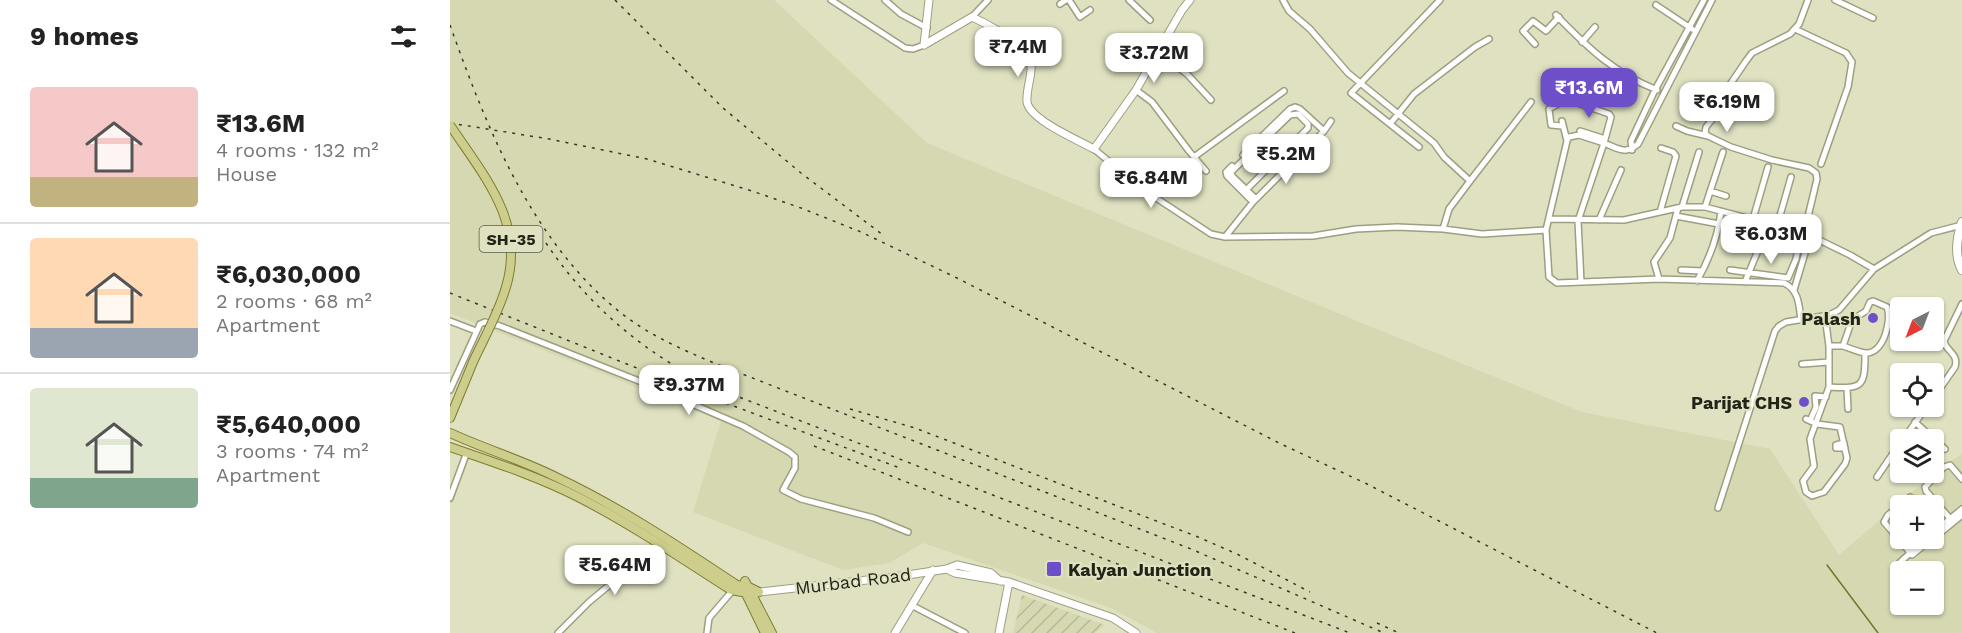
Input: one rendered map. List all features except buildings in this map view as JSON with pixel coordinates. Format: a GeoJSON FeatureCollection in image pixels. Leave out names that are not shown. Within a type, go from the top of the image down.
{"type":"FeatureCollection","features":[{"type":"Feature","properties":{"kind":"main road","name":"SH-35"},"geometry":{"type":"LineString","coordinates":[[450,125],[499,200],[510,230],[512,257],[506,287],[450,417]]}},
{"type":"Feature","properties":{"kind":"main road"},"geometry":{"type":"LineString","coordinates":[[1962,224],[1957,258],[1962,270]]}},
{"type":"Feature","properties":{"kind":"main road"},"geometry":{"type":"LineString","coordinates":[[450,434],[554,476],[641,521],[746,588],[768,632]]}},
{"type":"Feature","properties":{"kind":"main road"},"geometry":{"type":"LineString","coordinates":[[450,447],[512,468],[566,491],[607,512],[659,544],[746,588]]}},
{"type":"Feature","properties":{"kind":"street"},"geometry":{"type":"LineString","coordinates":[[831,0],[905,48],[913,49],[972,17],[987,0]]}},
{"type":"Feature","properties":{"kind":"street"},"geometry":{"type":"LineString","coordinates":[[885,0],[901,14],[927,28]]}},
{"type":"Feature","properties":{"kind":"street"},"geometry":{"type":"LineString","coordinates":[[924,45],[929,0]]}},
{"type":"Feature","properties":{"kind":"street"},"geometry":{"type":"LineString","coordinates":[[1129,0],[1150,20]]}},
{"type":"Feature","properties":{"kind":"street"},"geometry":{"type":"LineString","coordinates":[[1094,149],[1136,90],[1190,0]]}},
{"type":"Feature","properties":{"kind":"street"},"geometry":{"type":"LineString","coordinates":[[1283,0],[1289,11],[1310,29],[1336,61],[1434,143],[1444,157],[1470,181]]}},
{"type":"Feature","properties":{"kind":"street"},"geometry":{"type":"LineString","coordinates":[[1419,147],[1352,94],[1352,91],[1440,0]]}},
{"type":"Feature","properties":{"kind":"street"},"geometry":{"type":"LineString","coordinates":[[1632,150],[1630,141],[1704,0]]}},
{"type":"Feature","properties":{"kind":"street"},"geometry":{"type":"LineString","coordinates":[[1712,0],[1638,144],[1632,150],[1625,151],[1580,130],[1569,137],[1546,230],[1549,277],[1557,283],[1659,279],[1784,283],[1794,290],[1798,298],[1802,320]]}},
{"type":"Feature","properties":{"kind":"street"},"geometry":{"type":"LineString","coordinates":[[1708,136],[1706,127],[1729,86],[1752,53],[1790,34],[1799,24],[1808,0]]}},
{"type":"Feature","properties":{"kind":"street"},"geometry":{"type":"LineString","coordinates":[[1835,0],[1873,18]]}},
{"type":"Feature","properties":{"kind":"street"},"geometry":{"type":"LineString","coordinates":[[1068,1],[1080,17],[1090,10]]}},
{"type":"Feature","properties":{"kind":"street"},"geometry":{"type":"LineString","coordinates":[[1656,5],[1696,31]]}},
{"type":"Feature","properties":{"kind":"street"},"geometry":{"type":"LineString","coordinates":[[1535,44],[1523,31],[1533,21],[1546,31],[1558,16],[1608,65],[1635,82],[1663,93]]}},
{"type":"Feature","properties":{"kind":"street"},"geometry":{"type":"LineString","coordinates":[[972,17],[996,28],[1031,60],[1027,101],[1035,116],[1094,149],[1141,188],[1210,234],[1225,237],[1313,236],[1387,227],[1443,229],[1482,234],[1546,230]]}},
{"type":"Feature","properties":{"kind":"street"},"geometry":{"type":"LineString","coordinates":[[1582,42],[1595,27]]}},
{"type":"Feature","properties":{"kind":"street"},"geometry":{"type":"LineString","coordinates":[[1730,270],[1786,279],[1805,252],[1805,234],[1817,179],[1816,173],[1821,165],[1848,87],[1852,62],[1846,53],[1795,29]]}},
{"type":"Feature","properties":{"kind":"street"},"geometry":{"type":"LineString","coordinates":[[1390,124],[1414,94],[1475,47],[1489,39]]}},
{"type":"Feature","properties":{"kind":"street"},"geometry":{"type":"LineString","coordinates":[[1158,52],[1187,74],[1210,100]]}},
{"type":"Feature","properties":{"kind":"street"},"geometry":{"type":"LineString","coordinates":[[1136,90],[1152,102],[1206,171]]}},
{"type":"Feature","properties":{"kind":"street"},"geometry":{"type":"LineString","coordinates":[[1194,157],[1284,91]]}},
{"type":"Feature","properties":{"kind":"street"},"geometry":{"type":"LineString","coordinates":[[1567,141],[1562,124],[1552,126],[1550,123],[1549,108],[1566,99],[1571,99],[1611,115],[1578,221],[1581,282]]}},
{"type":"Feature","properties":{"kind":"street"},"geometry":{"type":"LineString","coordinates":[[1443,229],[1449,210],[1531,102]]}},
{"type":"Feature","properties":{"kind":"street"},"geometry":{"type":"LineString","coordinates":[[1255,201],[1229,179],[1227,171],[1292,108],[1298,107],[1324,131]]}},
{"type":"Feature","properties":{"kind":"street"},"geometry":{"type":"LineString","coordinates":[[1249,187],[1308,128],[1308,124],[1298,114],[1290,115],[1231,172],[1255,201]]}},
{"type":"Feature","properties":{"kind":"street"},"geometry":{"type":"LineString","coordinates":[[1641,119],[1649,122]]}},
{"type":"Feature","properties":{"kind":"street"},"geometry":{"type":"LineString","coordinates":[[1225,237],[1255,201],[1324,131],[1331,121]]}},
{"type":"Feature","properties":{"kind":"street"},"geometry":{"type":"LineString","coordinates":[[1676,126],[1753,154],[1809,168],[1816,173]]}},
{"type":"Feature","properties":{"kind":"street"},"geometry":{"type":"LineString","coordinates":[[1660,212],[1676,156],[1673,152],[1661,148]]}},
{"type":"Feature","properties":{"kind":"street"},"geometry":{"type":"LineString","coordinates":[[1659,279],[1654,262],[1670,238],[1699,152]]}},
{"type":"Feature","properties":{"kind":"street"},"geometry":{"type":"LineString","coordinates":[[1705,207],[1723,152]]}},
{"type":"Feature","properties":{"kind":"street"},"geometry":{"type":"LineString","coordinates":[[1753,219],[1768,167]]}},
{"type":"Feature","properties":{"kind":"street"},"geometry":{"type":"LineString","coordinates":[[1599,219],[1621,170]]}},
{"type":"Feature","properties":{"kind":"street"},"geometry":{"type":"LineString","coordinates":[[1777,226],[1791,177]]}},
{"type":"Feature","properties":{"kind":"street"},"geometry":{"type":"LineString","coordinates":[[1710,191],[1726,196]]}},
{"type":"Feature","properties":{"kind":"street"},"geometry":{"type":"LineString","coordinates":[[1549,219],[1624,220],[1680,207],[1705,207],[1805,234],[1874,269]]}},
{"type":"Feature","properties":{"kind":"street"},"geometry":{"type":"LineString","coordinates":[[1697,281],[1713,248],[1721,211]]}},
{"type":"Feature","properties":{"kind":"street"},"geometry":{"type":"LineString","coordinates":[[1676,216],[1719,224]]}},
{"type":"Feature","properties":{"kind":"street"},"geometry":{"type":"LineString","coordinates":[[1745,282],[1759,248],[1762,222]]}},
{"type":"Feature","properties":{"kind":"street"},"geometry":{"type":"LineString","coordinates":[[1718,508],[1775,331],[1779,326],[1786,322],[1825,316],[1839,310],[1874,269],[1931,233],[1962,224]]}},
{"type":"Feature","properties":{"kind":"street"},"geometry":{"type":"LineString","coordinates":[[1794,290],[1800,260],[1800,239]]}},
{"type":"Feature","properties":{"kind":"street"},"geometry":{"type":"LineString","coordinates":[[1681,270],[1702,271]]}},
{"type":"Feature","properties":{"kind":"street"},"geometry":{"type":"LineString","coordinates":[[1829,346],[1843,346],[1866,353],[1874,351],[1884,338],[1889,316],[1886,306],[1870,302],[1864,313],[1852,320],[1843,346]]}},
{"type":"Feature","properties":{"kind":"street"},"geometry":{"type":"LineString","coordinates":[[1944,383],[1957,362],[1944,341],[1962,304]]}},
{"type":"Feature","properties":{"kind":"street"},"geometry":{"type":"LineString","coordinates":[[1811,421],[1826,397],[1828,387],[1829,346],[1825,316]]}},
{"type":"Feature","properties":{"kind":"street"},"geometry":{"type":"LineString","coordinates":[[450,321],[476,331]]}},
{"type":"Feature","properties":{"kind":"street"},"geometry":{"type":"LineString","coordinates":[[450,390],[482,322],[500,326],[639,381],[743,426],[789,452],[795,458],[795,468],[783,490],[801,499],[873,518],[908,532]]}},
{"type":"Feature","properties":{"kind":"street"},"geometry":{"type":"LineString","coordinates":[[1828,387],[1855,387],[1862,381],[1866,353]]}},
{"type":"Feature","properties":{"kind":"street"},"geometry":{"type":"LineString","coordinates":[[1802,364],[1829,362]]}},
{"type":"Feature","properties":{"kind":"street"},"geometry":{"type":"LineString","coordinates":[[1847,388],[1848,409]]}},
{"type":"Feature","properties":{"kind":"street"},"geometry":{"type":"LineString","coordinates":[[1811,421],[1839,426],[1847,458],[1824,492],[1812,496],[1808,495],[1803,481],[1815,464],[1810,439],[1811,421],[1816,407],[1815,396],[1826,397]]}},
{"type":"Feature","properties":{"kind":"street"},"geometry":{"type":"LineString","coordinates":[[1910,429],[1919,417]]}},
{"type":"Feature","properties":{"kind":"street"},"geometry":{"type":"LineString","coordinates":[[1915,422],[1945,449]]}},
{"type":"Feature","properties":{"kind":"street"},"geometry":{"type":"LineString","coordinates":[[450,498],[467,452]]}},
{"type":"Feature","properties":{"kind":"street"},"geometry":{"type":"LineString","coordinates":[[1877,477],[1890,458]]}},
{"type":"Feature","properties":{"kind":"street"},"geometry":{"type":"LineString","coordinates":[[1952,520],[1926,491],[1925,485],[1944,467],[1950,465],[1962,479]]}},
{"type":"Feature","properties":{"kind":"street"},"geometry":{"type":"LineString","coordinates":[[1952,520],[1962,509]]}},
{"type":"Feature","properties":{"kind":"street"},"geometry":{"type":"LineString","coordinates":[[1890,513],[1884,522],[1890,531]]}},
{"type":"Feature","properties":{"kind":"street"},"geometry":{"type":"LineString","coordinates":[[1944,524],[1962,515]]}},
{"type":"Feature","properties":{"kind":"street"},"geometry":{"type":"LineString","coordinates":[[558,633],[589,602],[659,544]]}},
{"type":"Feature","properties":{"kind":"street"},"geometry":{"type":"LineString","coordinates":[[1906,549],[1912,555],[1919,549]]}},
{"type":"Feature","properties":{"kind":"street"},"geometry":{"type":"LineString","coordinates":[[1901,561],[1913,549]]}},
{"type":"Feature","properties":{"kind":"street","name":"Murbad Road"},"geometry":{"type":"LineString","coordinates":[[746,588],[894,577],[947,569],[957,565],[991,573],[1000,580],[1113,618],[1136,633]]}},
{"type":"Feature","properties":{"kind":"street"},"geometry":{"type":"LineString","coordinates":[[895,633],[933,570]]}},
{"type":"Feature","properties":{"kind":"street"},"geometry":{"type":"LineString","coordinates":[[999,633],[1009,582]]}},
{"type":"Feature","properties":{"kind":"street"},"geometry":{"type":"LineString","coordinates":[[707,633],[709,618],[746,588]]}},
{"type":"Feature","properties":{"kind":"street"},"geometry":{"type":"LineString","coordinates":[[913,606],[965,633]]}},
{"type":"Feature","properties":{"kind":"shaded area"},"geometry":{"type":"Polygon","coordinates":[[[450,0],[774,0],[927,143],[1582,412],[1770,449],[1839,555],[1890,511],[1890,549],[1944,549],[1944,495],[1909,495],[1923,483],[1944,483],[1944,465],[1962,454],[1962,633],[1157,633],[1111,608],[923,543],[889,563],[843,570],[693,512],[721,421],[450,313],[450,0]]]}},
{"type":"Feature","properties":{"kind":"shaded area"},"geometry":{"type":"Polygon","coordinates":[[[1022,595],[1105,625],[1095,633],[1013,633],[1022,595]]]}},
{"type":"Feature","properties":{"kind":"waterway"},"geometry":{"type":"LineString","coordinates":[[1827,565],[1878,633]]}},
{"type":"Feature","properties":{"kind":"railway"},"geometry":{"type":"LineString","coordinates":[[615,0],[723,108],[801,173],[883,235]]}},
{"type":"Feature","properties":{"kind":"railway"},"geometry":{"type":"LineString","coordinates":[[450,25],[497,143],[538,218],[562,253],[590,285],[621,313],[643,328],[677,347],[714,363],[1191,549],[1384,633]]}},
{"type":"Feature","properties":{"kind":"railway"},"geometry":{"type":"LineString","coordinates":[[450,123],[549,139],[647,159],[752,191],[861,232],[955,277],[1281,444],[1365,483],[1657,633]]}},
{"type":"Feature","properties":{"kind":"railway"},"geometry":{"type":"LineString","coordinates":[[546,243],[582,290],[625,331],[673,365],[699,379],[726,392],[1350,633]]}},
{"type":"Feature","properties":{"kind":"railway"},"geometry":{"type":"LineString","coordinates":[[450,293],[704,395],[900,468]]}},
{"type":"Feature","properties":{"kind":"railway"},"geometry":{"type":"LineString","coordinates":[[850,409],[915,428],[1198,537],[1237,554],[1310,592]]}},
{"type":"Feature","properties":{"kind":"railway"},"geometry":{"type":"LineString","coordinates":[[814,446],[1295,633]]}},
{"type":"Feature","properties":{"kind":"railway"},"geometry":{"type":"LineString","coordinates":[[1377,623],[1399,633]]}},
{"type":"Feature","properties":{"kind":"place","name":"Palash"},"geometry":{"type":"Point","coordinates":[1873,318]}},
{"type":"Feature","properties":{"kind":"place","name":"Parijat CHS"},"geometry":{"type":"Point","coordinates":[1804,402]}},
{"type":"Feature","properties":{"kind":"place","name":"Kalyan Junction"},"geometry":{"type":"Point","coordinates":[1054,569]}}]}
